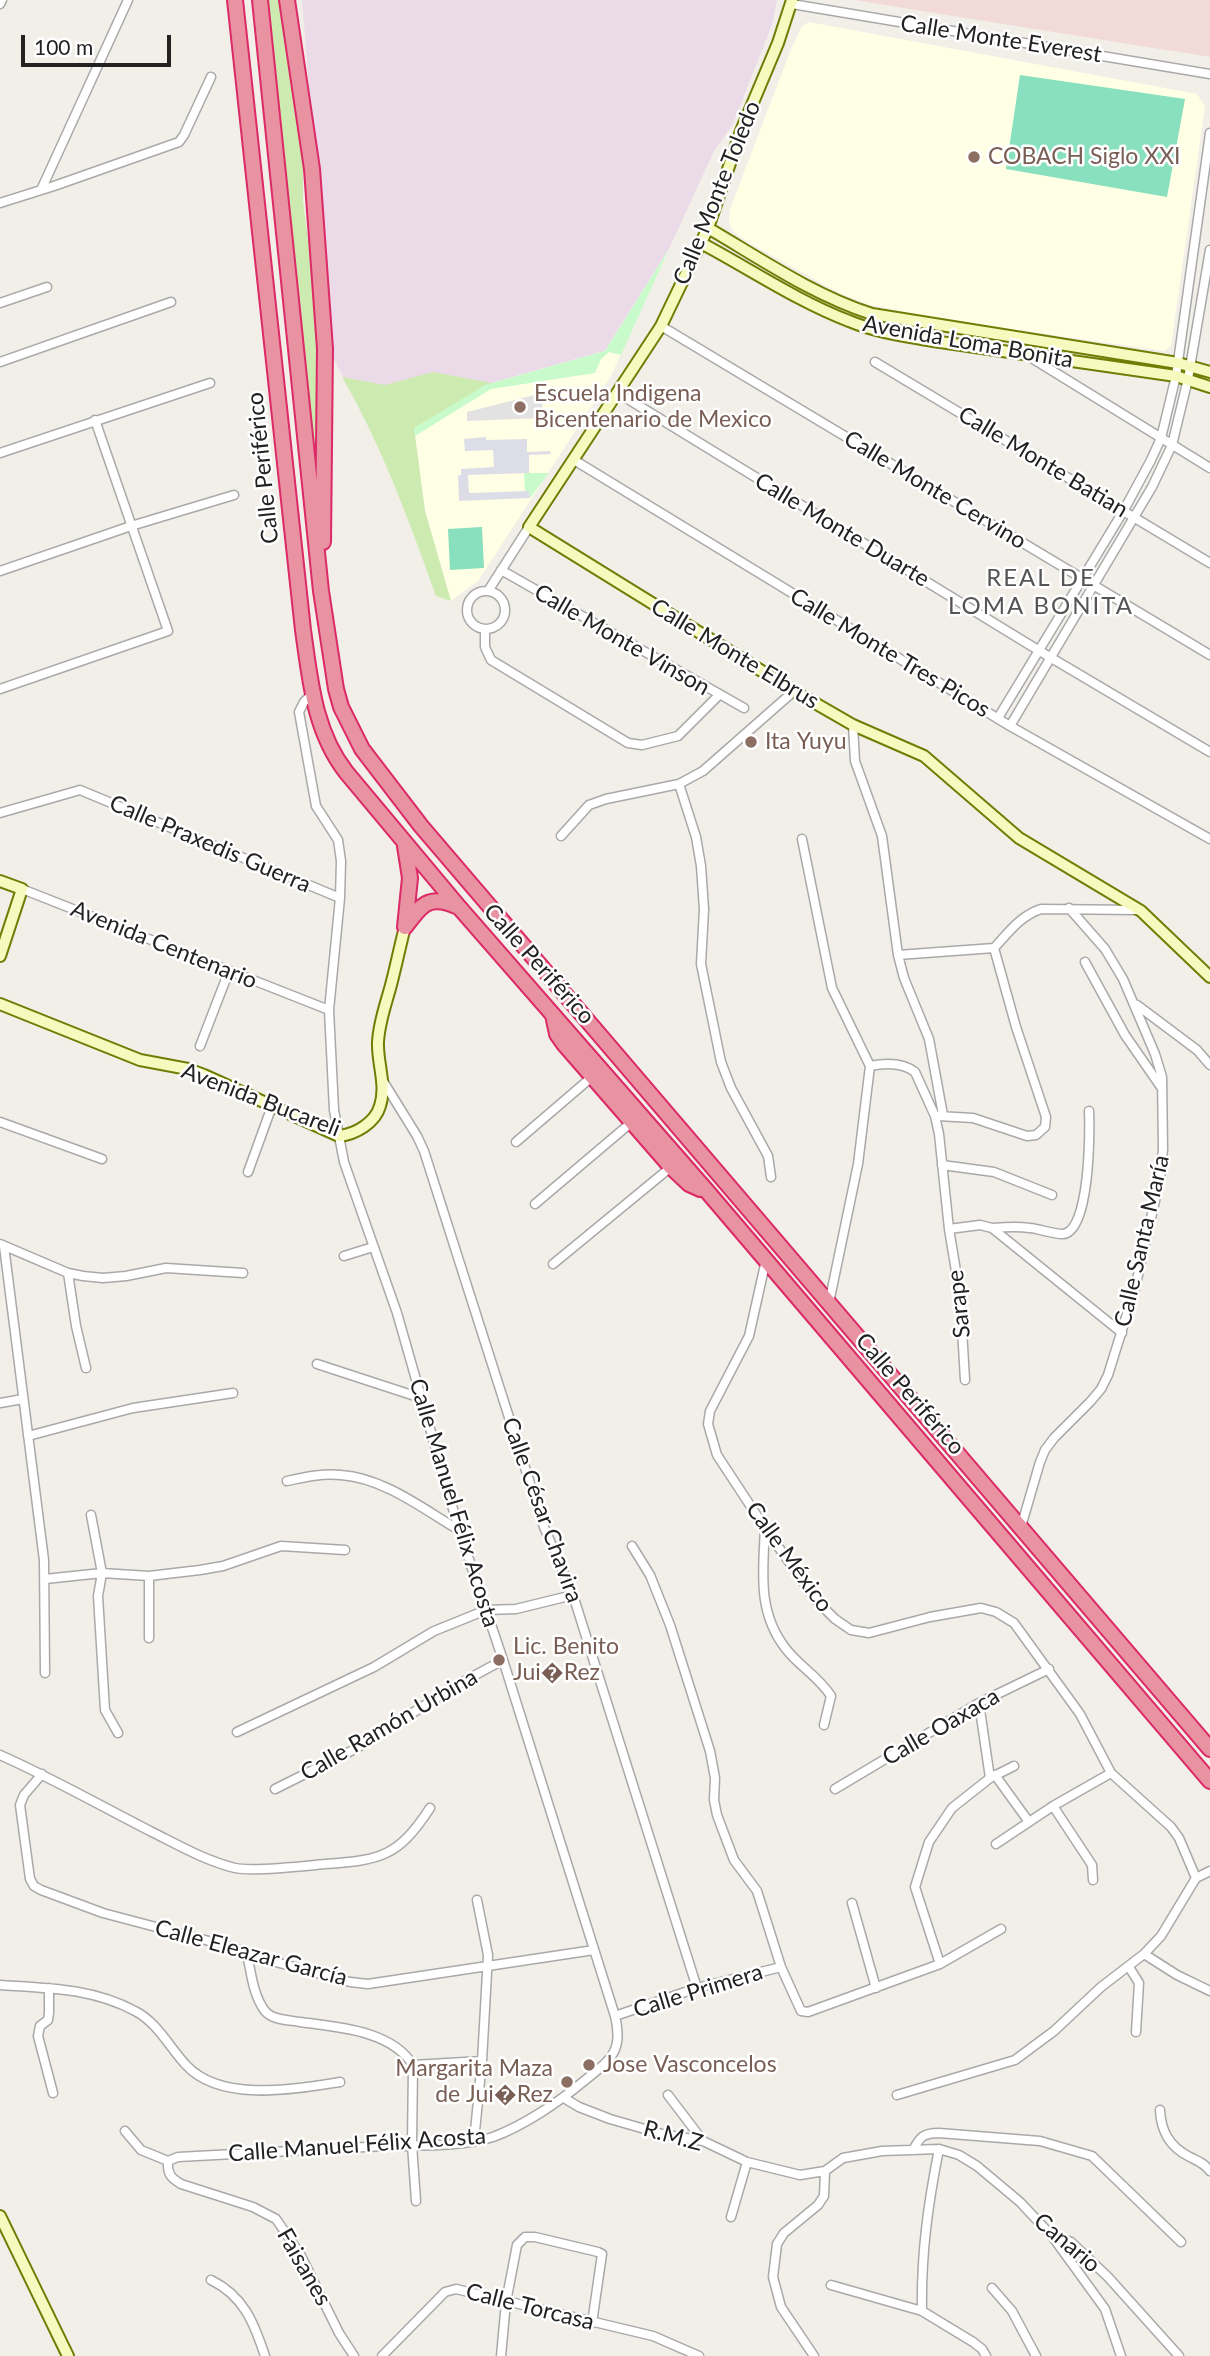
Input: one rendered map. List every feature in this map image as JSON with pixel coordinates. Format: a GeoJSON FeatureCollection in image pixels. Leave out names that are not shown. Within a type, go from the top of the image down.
{"type":"FeatureCollection","features":[{"type":"Feature","properties":{"kind":"highway","name":"Calle Periférico"},"geometry":{"type":"LineString","coordinates":[[236,0],[303,630],[312,694],[322,727],[339,763],[458,906],[706,1190],[1210,1781]]}},
{"type":"Feature","properties":{"kind":"highway","name":"Calle Periférico"},"geometry":{"type":"LineString","coordinates":[[260,0],[319,571],[336,689],[341,707],[362,749],[421,826],[1210,1749]]}},
{"type":"Feature","properties":{"kind":"highway"},"geometry":{"type":"LineString","coordinates":[[287,0],[312,169],[325,349],[325,515],[319,571]]}},
{"type":"Feature","properties":{"kind":"highway"},"geometry":{"type":"LineString","coordinates":[[403,841],[409,861],[410,878],[405,927]]}},
{"type":"Feature","properties":{"kind":"highway"},"geometry":{"type":"LineString","coordinates":[[405,927],[427,902],[442,900],[458,906]]}},
{"type":"Feature","properties":{"kind":"highway"},"geometry":{"type":"LineString","coordinates":[[553,1013],[557,1034],[671,1167],[689,1184],[706,1190]]}},
{"type":"Feature","properties":{"kind":"street"},"geometry":{"type":"LineString","coordinates":[[41,190],[128,0]]}},
{"type":"Feature","properties":{"kind":"street","name":"Calle Monte Everest"},"geometry":{"type":"LineString","coordinates":[[792,2],[1210,74]]}},
{"type":"Feature","properties":{"kind":"street","name":"Calle Monte Toledo"},"geometry":{"type":"LineString","coordinates":[[488,591],[661,326],[708,228],[741,131],[792,2]]}},
{"type":"Feature","properties":{"kind":"street"},"geometry":{"type":"LineString","coordinates":[[0,203],[178,142],[184,135],[211,77]]}},
{"type":"Feature","properties":{"kind":"street"},"geometry":{"type":"LineString","coordinates":[[998,718],[1124,510],[1161,438],[1176,376],[1210,134]]}},
{"type":"Feature","properties":{"kind":"street","name":"Avenida Loma Bonita"},"geometry":{"type":"LineString","coordinates":[[708,228],[801,283],[836,301],[872,314],[1178,363],[1210,372]]}},
{"type":"Feature","properties":{"kind":"street","name":"Avenida Loma Bonita"},"geometry":{"type":"LineString","coordinates":[[701,243],[794,296],[850,322],[897,334],[1176,376],[1210,387]]}},
{"type":"Feature","properties":{"kind":"street"},"geometry":{"type":"LineString","coordinates":[[1010,726],[1152,487],[1172,445],[1207,287],[1210,250]]}},
{"type":"Feature","properties":{"kind":"street"},"geometry":{"type":"LineString","coordinates":[[1189,284],[1207,287]]}},
{"type":"Feature","properties":{"kind":"street"},"geometry":{"type":"LineString","coordinates":[[0,303],[47,287]]}},
{"type":"Feature","properties":{"kind":"street"},"geometry":{"type":"LineString","coordinates":[[0,362],[171,302]]}},
{"type":"Feature","properties":{"kind":"street","name":"Calle Monte Cervino"},"geometry":{"type":"LineString","coordinates":[[661,326],[1210,655]]}},
{"type":"Feature","properties":{"kind":"street"},"geometry":{"type":"LineString","coordinates":[[1025,353],[1210,468]]}},
{"type":"Feature","properties":{"kind":"street","name":"Calle Monte Batian"},"geometry":{"type":"LineString","coordinates":[[875,362],[1210,564]]}},
{"type":"Feature","properties":{"kind":"street"},"geometry":{"type":"LineString","coordinates":[[0,453],[210,383]]}},
{"type":"Feature","properties":{"kind":"street","name":"Calle Monte Duarte"},"geometry":{"type":"LineString","coordinates":[[618,393],[1050,658],[1210,752]]}},
{"type":"Feature","properties":{"kind":"street"},"geometry":{"type":"LineString","coordinates":[[0,689],[168,631],[95,421]]}},
{"type":"Feature","properties":{"kind":"street","name":"Calle Monte Tres Picos"},"geometry":{"type":"LineString","coordinates":[[574,460],[1010,726],[1210,839]]}},
{"type":"Feature","properties":{"kind":"street"},"geometry":{"type":"LineString","coordinates":[[0,571],[131,526],[234,495]]}},
{"type":"Feature","properties":{"kind":"street","name":"Calle Monte Elbrus"},"geometry":{"type":"LineString","coordinates":[[529,527],[794,691],[853,725],[924,756],[1019,838],[1141,911],[1210,977]]}},
{"type":"Feature","properties":{"kind":"street","name":"Calle Monte Vinson"},"geometry":{"type":"LineString","coordinates":[[501,570],[744,708]]}},
{"type":"Feature","properties":{"kind":"street"},"geometry":{"type":"LineString","coordinates":[[488,591],[499,597],[505,608],[497,625],[485,629],[479,628],[470,620],[467,608],[471,597],[476,593],[488,591]]}},
{"type":"Feature","properties":{"kind":"street"},"geometry":{"type":"LineString","coordinates":[[485,629],[487,654],[497,665],[628,743],[642,744],[678,736],[719,695]]}},
{"type":"Feature","properties":{"kind":"street"},"geometry":{"type":"LineString","coordinates":[[561,836],[589,805],[679,783],[704,771],[794,691]]}},
{"type":"Feature","properties":{"kind":"street","name":"Calle Manuel Félix Acosta"},"geometry":{"type":"LineString","coordinates":[[168,2161],[178,2157],[412,2145],[474,2141],[493,2137],[564,2098],[612,2057],[619,2033],[503,1660],[459,1530],[397,1313],[352,1189],[339,1136],[334,1110],[329,1010],[340,898],[340,850],[338,841],[316,806],[299,712],[312,694]]}},
{"type":"Feature","properties":{"kind":"street"},"geometry":{"type":"LineString","coordinates":[[853,725],[855,761],[882,836],[898,955],[904,978],[929,1039],[939,1116]]}},
{"type":"Feature","properties":{"kind":"street"},"geometry":{"type":"LineString","coordinates":[[679,783],[696,837],[699,857],[704,909],[701,964],[720,1062],[768,1156],[771,1177]]}},
{"type":"Feature","properties":{"kind":"street","name":"Calle Praxedis Guerra"},"geometry":{"type":"LineString","coordinates":[[0,813],[80,790],[340,898]]}},
{"type":"Feature","properties":{"kind":"street"},"geometry":{"type":"LineString","coordinates":[[802,839],[832,988],[870,1066],[858,1164],[829,1303]]}},
{"type":"Feature","properties":{"kind":"street","name":"Avenida Centenario"},"geometry":{"type":"LineString","coordinates":[[0,881],[329,1010]]}},
{"type":"Feature","properties":{"kind":"street"},"geometry":{"type":"LineString","coordinates":[[0,956],[22,889]]}},
{"type":"Feature","properties":{"kind":"street"},"geometry":{"type":"LineString","coordinates":[[898,955],[994,948],[1028,913],[1051,907],[1141,911]]}},
{"type":"Feature","properties":{"kind":"street","name":"Calle Santa María"},"geometry":{"type":"LineString","coordinates":[[1021,1529],[1045,1450],[1101,1389],[1108,1375],[1135,1288],[1160,1179],[1163,1149],[1162,1077],[1155,1054],[1123,979],[1105,949],[1069,908]]}},
{"type":"Feature","properties":{"kind":"street","name":"Avenida Bucareli"},"geometry":{"type":"LineString","coordinates":[[0,1004],[140,1060],[204,1075],[339,1136],[349,1135],[369,1124],[381,1104],[380,1024],[405,927]]}},
{"type":"Feature","properties":{"kind":"street"},"geometry":{"type":"LineString","coordinates":[[939,1116],[973,1118],[1027,1136],[1036,1135],[1045,1127],[1046,1116],[1016,1027],[994,948]]}},
{"type":"Feature","properties":{"kind":"street"},"geometry":{"type":"LineString","coordinates":[[1085,962],[1125,1035],[1163,1089]]}},
{"type":"Feature","properties":{"kind":"street"},"geometry":{"type":"LineString","coordinates":[[200,1046],[229,971]]}},
{"type":"Feature","properties":{"kind":"street"},"geometry":{"type":"LineString","coordinates":[[1135,1003],[1197,1050],[1210,1065]]}},
{"type":"Feature","properties":{"kind":"street"},"geometry":{"type":"LineString","coordinates":[[870,1066],[883,1063],[900,1065],[915,1072],[939,1116]]}},
{"type":"Feature","properties":{"kind":"street"},"geometry":{"type":"LineString","coordinates":[[516,1142],[593,1076]]}},
{"type":"Feature","properties":{"kind":"street","name":"Calle César Chavira"},"geometry":{"type":"LineString","coordinates":[[382,1080],[418,1136],[424,1151],[544,1527],[573,1595],[697,1988]]}},
{"type":"Feature","properties":{"kind":"street"},"geometry":{"type":"LineString","coordinates":[[248,1172],[272,1106]]}},
{"type":"Feature","properties":{"kind":"street"},"geometry":{"type":"LineString","coordinates":[[949,1229],[980,1225],[992,1228],[1017,1226],[1062,1234],[1071,1229],[1078,1217],[1087,1179],[1089,1111]]}},
{"type":"Feature","properties":{"kind":"street","name":"Sarape"},"geometry":{"type":"LineString","coordinates":[[939,1116],[949,1229],[960,1295],[965,1380]]}},
{"type":"Feature","properties":{"kind":"street"},"geometry":{"type":"LineString","coordinates":[[535,1204],[633,1121]]}},
{"type":"Feature","properties":{"kind":"street"},"geometry":{"type":"LineString","coordinates":[[0,1122],[102,1159]]}},
{"type":"Feature","properties":{"kind":"street"},"geometry":{"type":"LineString","coordinates":[[942,1165],[994,1172],[1052,1195]]}},
{"type":"Feature","properties":{"kind":"street"},"geometry":{"type":"LineString","coordinates":[[553,1264],[671,1167]]}},
{"type":"Feature","properties":{"kind":"street"},"geometry":{"type":"LineString","coordinates":[[992,1228],[1122,1333]]}},
{"type":"Feature","properties":{"kind":"street"},"geometry":{"type":"LineString","coordinates":[[2,1245],[68,1273],[103,1278],[166,1268],[243,1273]]}},
{"type":"Feature","properties":{"kind":"street"},"geometry":{"type":"LineString","coordinates":[[2,1245],[45,1579],[45,1674]]}},
{"type":"Feature","properties":{"kind":"street"},"geometry":{"type":"LineString","coordinates":[[344,1256],[373,1247]]}},
{"type":"Feature","properties":{"kind":"street","name":"Calle México"},"geometry":{"type":"LineString","coordinates":[[766,1261],[749,1336],[710,1411],[708,1424],[717,1455],[765,1528],[816,1600],[851,1630],[869,1633],[930,1617],[981,1608],[996,1612],[1014,1623],[1080,1714],[1111,1773],[1180,1838],[1196,1878]]}},
{"type":"Feature","properties":{"kind":"street"},"geometry":{"type":"LineString","coordinates":[[68,1273],[86,1368]]}},
{"type":"Feature","properties":{"kind":"street"},"geometry":{"type":"LineString","coordinates":[[317,1364],[421,1398]]}},
{"type":"Feature","properties":{"kind":"street"},"geometry":{"type":"LineString","coordinates":[[28,1436],[133,1408],[233,1392]]}},
{"type":"Feature","properties":{"kind":"street"},"geometry":{"type":"LineString","coordinates":[[0,1403],[23,1399]]}},
{"type":"Feature","properties":{"kind":"street"},"geometry":{"type":"LineString","coordinates":[[287,1480],[317,1475],[344,1475],[384,1487],[459,1530]]}},
{"type":"Feature","properties":{"kind":"street"},"geometry":{"type":"LineString","coordinates":[[91,1515],[102,1573],[98,1596],[105,1710],[118,1733]]}},
{"type":"Feature","properties":{"kind":"street"},"geometry":{"type":"LineString","coordinates":[[765,1528],[764,1603],[772,1624],[787,1649],[822,1681],[831,1696],[824,1725]]}},
{"type":"Feature","properties":{"kind":"street"},"geometry":{"type":"LineString","coordinates":[[45,1579],[102,1573],[149,1576],[223,1566],[281,1546],[345,1550]]}},
{"type":"Feature","properties":{"kind":"street"},"geometry":{"type":"LineString","coordinates":[[632,1546],[650,1575],[670,1625],[710,1751],[717,1815],[734,1860],[757,1891],[781,1967],[801,2011],[805,2012],[876,1988],[940,1964],[1001,1929]]}},
{"type":"Feature","properties":{"kind":"street"},"geometry":{"type":"LineString","coordinates":[[149,1576],[149,1638]]}},
{"type":"Feature","properties":{"kind":"street"},"geometry":{"type":"LineString","coordinates":[[237,1732],[374,1667],[434,1631],[486,1610],[516,1609],[573,1595]]}},
{"type":"Feature","properties":{"kind":"street","name":"Calle Ramón Urbina"},"geometry":{"type":"LineString","coordinates":[[275,1789],[355,1749],[457,1685],[503,1660]]}},
{"type":"Feature","properties":{"kind":"street","name":"Calle Oaxaca"},"geometry":{"type":"LineString","coordinates":[[835,1790],[979,1703],[1049,1669]]}},
{"type":"Feature","properties":{"kind":"street"},"geometry":{"type":"LineString","coordinates":[[979,1703],[993,1777],[1029,1822]]}},
{"type":"Feature","properties":{"kind":"street"},"geometry":{"type":"LineString","coordinates":[[0,1755],[42,1773],[191,1852],[236,1869],[357,1862],[380,1857],[397,1849],[415,1831],[430,1808]]}},
{"type":"Feature","properties":{"kind":"street"},"geometry":{"type":"LineString","coordinates":[[940,1964],[915,1889],[935,1831],[952,1808],[993,1777],[1014,1766]]}},
{"type":"Feature","properties":{"kind":"street","name":"Calle Eleazar García"},"geometry":{"type":"LineString","coordinates":[[42,1773],[24,1795],[20,1805],[30,1879],[34,1886],[103,1913],[349,1982],[368,1984],[594,1950]]}},
{"type":"Feature","properties":{"kind":"street"},"geometry":{"type":"LineString","coordinates":[[996,1844],[1053,1806],[1111,1773]]}},
{"type":"Feature","properties":{"kind":"street"},"geometry":{"type":"LineString","coordinates":[[1053,1806],[1092,1865],[1093,1880]]}},
{"type":"Feature","properties":{"kind":"street"},"geometry":{"type":"LineString","coordinates":[[897,2095],[1015,2060],[1054,2031],[1101,1987],[1144,1954],[1161,1936],[1196,1878],[1210,1871]]}},
{"type":"Feature","properties":{"kind":"street"},"geometry":{"type":"LineString","coordinates":[[474,2141],[482,2062],[487,1966],[487,1945],[477,1900]]}},
{"type":"Feature","properties":{"kind":"street"},"geometry":{"type":"LineString","coordinates":[[852,1903],[876,1988]]}},
{"type":"Feature","properties":{"kind":"street"},"geometry":{"type":"LineString","coordinates":[[247,1954],[259,2000],[266,2013],[280,2019],[376,2036],[394,2045],[413,2065],[412,2145],[416,2201]]}},
{"type":"Feature","properties":{"kind":"street"},"geometry":{"type":"LineString","coordinates":[[1144,1954],[1177,1975],[1210,1991]]}},
{"type":"Feature","properties":{"kind":"street","name":"Calle Primera"},"geometry":{"type":"LineString","coordinates":[[615,2016],[697,1988],[781,1967]]}},
{"type":"Feature","properties":{"kind":"street"},"geometry":{"type":"LineString","coordinates":[[1129,1967],[1139,1983],[1136,2032]]}},
{"type":"Feature","properties":{"kind":"street"},"geometry":{"type":"LineString","coordinates":[[0,1985],[85,1991],[138,2012],[158,2031],[188,2068],[212,2082],[232,2089],[294,2089],[340,2082]]}},
{"type":"Feature","properties":{"kind":"street"},"geometry":{"type":"LineString","coordinates":[[49,1988],[48,2020],[40,2026],[38,2036],[53,2094]]}},
{"type":"Feature","properties":{"kind":"street"},"geometry":{"type":"LineString","coordinates":[[413,2065],[482,2062]]}},
{"type":"Feature","properties":{"kind":"street"},"geometry":{"type":"LineString","coordinates":[[668,2095],[703,2141]]}},
{"type":"Feature","properties":{"kind":"street","name":"R.M.Z"},"geometry":{"type":"LineString","coordinates":[[564,2098],[610,2119],[662,2134],[703,2141],[747,2162],[800,2175],[825,2171]]}},
{"type":"Feature","properties":{"kind":"street"},"geometry":{"type":"LineString","coordinates":[[1160,2110],[1164,2136],[1180,2150],[1204,2163],[1210,2171]]}},
{"type":"Feature","properties":{"kind":"street"},"geometry":{"type":"LineString","coordinates":[[125,2132],[141,2150],[168,2161]]}},
{"type":"Feature","properties":{"kind":"street"},"geometry":{"type":"LineString","coordinates":[[913,2150],[925,2133],[939,2133],[1040,2141],[1093,2156],[1181,2242]]}},
{"type":"Feature","properties":{"kind":"street"},"geometry":{"type":"LineString","coordinates":[[922,2311],[921,2270],[927,2208],[939,2149]]}},
{"type":"Feature","properties":{"kind":"street","name":"Canario"},"geometry":{"type":"LineString","coordinates":[[825,2171],[843,2158],[882,2151],[939,2149],[959,2155],[977,2166],[1020,2202],[1050,2234],[1071,2242],[1099,2268],[1180,2356]]}},
{"type":"Feature","properties":{"kind":"street","name":"Faisanes"},"geometry":{"type":"LineString","coordinates":[[168,2161],[167,2170],[172,2178],[181,2184],[253,2207],[276,2219],[300,2254],[339,2333],[354,2356]]}},
{"type":"Feature","properties":{"kind":"street"},"geometry":{"type":"LineString","coordinates":[[731,2217],[747,2162]]}},
{"type":"Feature","properties":{"kind":"street"},"geometry":{"type":"LineString","coordinates":[[814,2356],[781,2307],[773,2277],[777,2244],[784,2233],[818,2206],[824,2196],[825,2171]]}},
{"type":"Feature","properties":{"kind":"street"},"geometry":{"type":"LineString","coordinates":[[0,2216],[68,2356]]}},
{"type":"Feature","properties":{"kind":"street"},"geometry":{"type":"LineString","coordinates":[[1050,2234],[1105,2309],[1121,2356]]}},
{"type":"Feature","properties":{"kind":"street"},"geometry":{"type":"LineString","coordinates":[[501,2356],[506,2302],[517,2245],[525,2237],[535,2237],[602,2255],[592,2323]]}},
{"type":"Feature","properties":{"kind":"street"},"geometry":{"type":"LineString","coordinates":[[211,2280],[237,2297],[249,2317],[265,2356]]}},
{"type":"Feature","properties":{"kind":"street"},"geometry":{"type":"LineString","coordinates":[[831,2285],[922,2311],[974,2342],[986,2356]]}},
{"type":"Feature","properties":{"kind":"street"},"geometry":{"type":"LineString","coordinates":[[992,2288],[1012,2311],[1036,2356]]}},
{"type":"Feature","properties":{"kind":"street","name":"Calle Torcasa"},"geometry":{"type":"LineString","coordinates":[[382,2356],[450,2289],[653,2336],[699,2356]]}},
{"type":"Feature","properties":{"kind":"shaded area"},"geometry":{"type":"Polygon","coordinates":[[[302,0],[777,0],[772,25],[733,124],[714,151],[669,249],[605,351],[492,383],[371,430],[330,352],[302,0]]]}},
{"type":"Feature","properties":{"kind":"shaded area"},"geometry":{"type":"Polygon","coordinates":[[[856,0],[1210,0],[1210,57],[872,3],[856,0]]]}},
{"type":"Feature","properties":{"kind":"shaded area","name":"COBACH Siglo XXI"},"geometry":{"type":"Polygon","coordinates":[[[809,22],[1197,94],[1205,106],[1171,346],[1164,351],[928,317],[867,304],[839,293],[749,243],[733,231],[729,222],[730,209],[790,52],[802,26],[809,22]]]}},
{"type":"Feature","properties":{"kind":"shaded area","name":"Escuela Indigena Bicentenario de Mexico"},"geometry":{"type":"Polygon","coordinates":[[[669,249],[611,376],[478,581],[451,601],[425,511],[414,428],[492,383],[605,351],[669,249]]]}},
{"type":"Feature","properties":{"kind":"shaded area"},"geometry":{"type":"Polygon","coordinates":[[[542,393],[543,418],[467,421],[467,412],[542,393]]]}},
{"type":"Feature","properties":{"kind":"shaded area"},"geometry":{"type":"Polygon","coordinates":[[[486,437],[486,440],[527,439],[527,452],[550,451],[551,454],[529,455],[529,473],[468,475],[469,493],[529,491],[530,498],[459,501],[458,475],[461,475],[461,469],[494,467],[493,450],[465,451],[464,439],[486,437]]]}},
{"type":"Feature","properties":{"kind":"green space"},"geometry":{"type":"Polygon","coordinates":[[[267,0],[280,0],[297,102],[303,200],[318,351],[320,502],[267,0]]]}},
{"type":"Feature","properties":{"kind":"green space"},"geometry":{"type":"Polygon","coordinates":[[[1020,75],[1185,99],[1167,197],[1006,169],[1020,75]]]}},
{"type":"Feature","properties":{"kind":"green space"},"geometry":{"type":"Polygon","coordinates":[[[669,249],[621,355],[609,352],[601,359],[595,373],[491,389],[415,436],[414,428],[485,385],[605,351],[669,249]]]}},
{"type":"Feature","properties":{"kind":"green space"},"geometry":{"type":"Polygon","coordinates":[[[433,372],[492,383],[414,428],[425,511],[451,601],[436,596],[382,457],[342,377],[385,385],[433,372]]]}},
{"type":"Feature","properties":{"kind":"green space"},"geometry":{"type":"Polygon","coordinates":[[[524,473],[549,473],[530,498],[529,491],[525,491],[524,473]]]}},
{"type":"Feature","properties":{"kind":"green space"},"geometry":{"type":"Polygon","coordinates":[[[482,527],[484,568],[450,570],[448,529],[482,527]]]}},
{"type":"Feature","properties":{"kind":"place","name":"COBACH Siglo XXI"},"geometry":{"type":"Point","coordinates":[974,157]}},
{"type":"Feature","properties":{"kind":"place","name":"Escuela Indigena Bicentenario de Mexico"},"geometry":{"type":"Point","coordinates":[520,407]}},
{"type":"Feature","properties":{"kind":"place","name":"Ita Yuyu"},"geometry":{"type":"Point","coordinates":[751,742]}},
{"type":"Feature","properties":{"kind":"place","name":"Lic. Benito Jui�Rez"},"geometry":{"type":"Point","coordinates":[499,1660]}},
{"type":"Feature","properties":{"kind":"place","name":"Jose Vasconcelos"},"geometry":{"type":"Point","coordinates":[589,2065]}},
{"type":"Feature","properties":{"kind":"place","name":"Margarita Maza de Jui�Rez"},"geometry":{"type":"Point","coordinates":[567,2082]}},
{"type":"Feature","properties":{"kind":"district","name":"REAL DE LOMA BONITA"},"geometry":{"type":"Point","coordinates":[1041,592]}}]}
